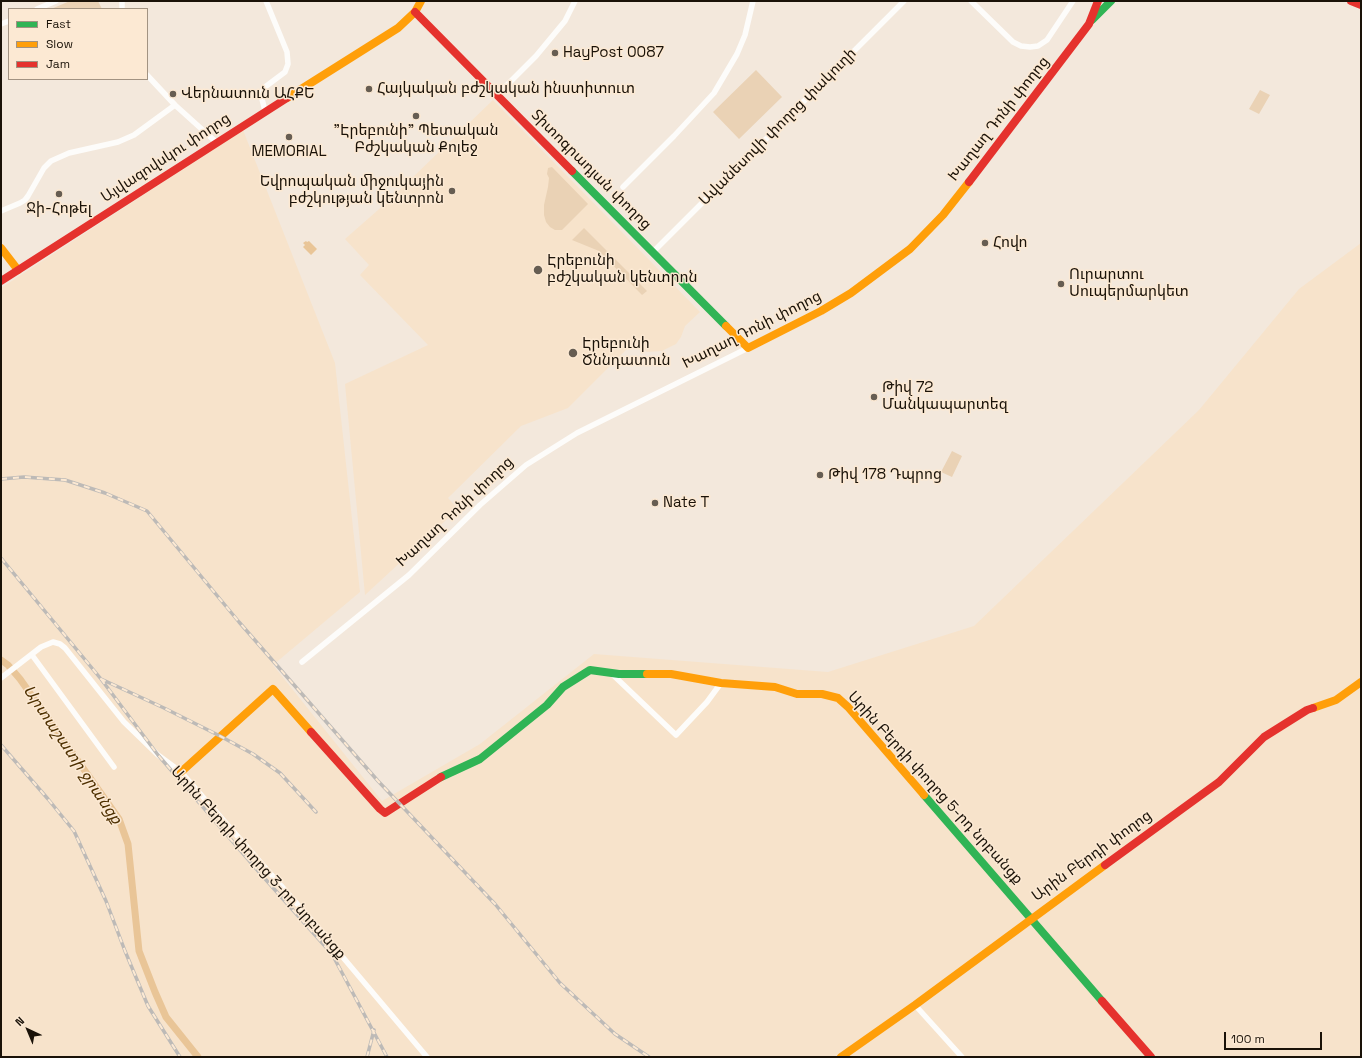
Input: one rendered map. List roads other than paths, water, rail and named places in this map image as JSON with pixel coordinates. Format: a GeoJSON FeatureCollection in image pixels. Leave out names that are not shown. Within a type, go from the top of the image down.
{"type":"FeatureCollection","features":[{"type":"Feature","properties":{"kind":"street"},"geometry":{"type":"LineString","coordinates":[[45,3],[56,1]]}},
{"type":"Feature","properties":{"kind":"street"},"geometry":{"type":"LineString","coordinates":[[266,1],[287,52],[288,64],[285,72],[265,87],[262,92],[261,95],[266,111]]}},
{"type":"Feature","properties":{"kind":"street","name":"Այվազովսկու փողոց"},"geometry":{"type":"LineString","coordinates":[[1,281],[216,142],[398,28],[415,12],[421,1]]}},
{"type":"Feature","properties":{"kind":"street"},"geometry":{"type":"LineString","coordinates":[[497,95],[536,56],[560,28],[575,1]]}},
{"type":"Feature","properties":{"kind":"street"},"geometry":{"type":"LineString","coordinates":[[623,187],[714,93],[737,54],[745,35],[754,1]]}},
{"type":"Feature","properties":{"kind":"street","name":"Ավանեսովի փողոց փակուղի"},"geometry":{"type":"LineString","coordinates":[[653,252],[904,1]]}},
{"type":"Feature","properties":{"kind":"street"},"geometry":{"type":"LineString","coordinates":[[971,1],[1013,42],[1021,46],[1030,47],[1038,46],[1047,40],[1072,1]]}},
{"type":"Feature","properties":{"kind":"street","name":"Խաղաղ Դոնի փողոց"},"geometry":{"type":"LineString","coordinates":[[302,662],[409,575],[480,505],[526,465],[577,433],[821,311],[851,293],[910,249],[943,215],[1049,77],[1089,24],[1098,1]]}},
{"type":"Feature","properties":{"kind":"street"},"geometry":{"type":"LineString","coordinates":[[1089,24],[1111,1]]}},
{"type":"Feature","properties":{"kind":"street"},"geometry":{"type":"LineString","coordinates":[[1351,1],[1361,5]]}},
{"type":"Feature","properties":{"kind":"street","name":"Տիտոգրադյան փողոց"},"geometry":{"type":"LineString","coordinates":[[415,12],[748,348]]}},
{"type":"Feature","properties":{"kind":"street"},"geometry":{"type":"LineString","coordinates":[[148,76],[175,105],[216,142]]}},
{"type":"Feature","properties":{"kind":"street"},"geometry":{"type":"LineString","coordinates":[[1,211],[25,200],[44,168],[51,160],[69,153],[118,142],[134,135],[175,105]]}},
{"type":"Feature","properties":{"kind":"street"},"geometry":{"type":"LineString","coordinates":[[1,248],[18,270]]}},
{"type":"Feature","properties":{"kind":"street","name":"Արին Բերդի փողոց 3-րդ նրբանցք"},"geometry":{"type":"LineString","coordinates":[[1,678],[41,647],[53,642],[60,644],[65,648],[124,722],[158,755],[181,772],[314,922],[427,1057]]}},
{"type":"Feature","properties":{"kind":"street"},"geometry":{"type":"LineString","coordinates":[[32,655],[114,767]]}},
{"type":"Feature","properties":{"kind":"street","name":"Արին Բերդի փողոց 5-րդ նրբանցք"},"geometry":{"type":"LineString","coordinates":[[181,772],[273,688],[385,813],[436,780],[480,759],[548,706],[554,696],[563,688],[583,673],[590,670],[619,674],[671,674],[721,683],[775,687],[797,694],[822,694],[838,698],[848,707],[1152,1057]]}},
{"type":"Feature","properties":{"kind":"street"},"geometry":{"type":"LineString","coordinates":[[609,672],[676,735],[708,702],[721,683]]}},
{"type":"Feature","properties":{"kind":"street","name":"Արին Բերդի փողոց"},"geometry":{"type":"LineString","coordinates":[[842,1057],[1219,782],[1264,737],[1307,710],[1336,700],[1361,682]]}},
{"type":"Feature","properties":{"kind":"street"},"geometry":{"type":"LineString","coordinates":[[915,1005],[962,1057]]}},
{"type":"Feature","properties":{"kind":"waterway","name":"Արտաշատի ջրանցք"},"geometry":{"type":"LineString","coordinates":[[1,660],[8,665],[20,679],[119,819],[128,844],[139,951],[166,1017],[198,1057]]}},
{"type":"Feature","properties":{"kind":"railway"},"geometry":{"type":"LineString","coordinates":[[1,479],[24,477],[65,480],[105,493],[147,511],[239,622],[378,781],[495,904],[560,983],[615,1034],[649,1057]]}},
{"type":"Feature","properties":{"kind":"railway"},"geometry":{"type":"LineString","coordinates":[[1,558],[101,679],[164,708],[253,754],[280,773],[316,812]]}},
{"type":"Feature","properties":{"kind":"railway"},"geometry":{"type":"LineString","coordinates":[[101,679],[158,755],[332,954],[387,1057]]}},
{"type":"Feature","properties":{"kind":"railway"},"geometry":{"type":"LineString","coordinates":[[1,745],[74,831],[106,901],[148,1006],[180,1057]]}},
{"type":"Feature","properties":{"kind":"railway"},"geometry":{"type":"LineString","coordinates":[[367,1057],[374,1030]]}},
{"type":"Feature","properties":{"kind":"place","name":"HayPost 0087"},"geometry":{"type":"Point","coordinates":[555,53]}},
{"type":"Feature","properties":{"kind":"place","name":"Հայկական բժշկական ինստիտուտ"},"geometry":{"type":"Point","coordinates":[369,89]}},
{"type":"Feature","properties":{"kind":"place","name":"Վերնատուն ԱՀՔԵ"},"geometry":{"type":"Point","coordinates":[173,94]}},
{"type":"Feature","properties":{"kind":"place","name":"\"Էրեբունի\" Պետական Բժշկական Քոլեջ"},"geometry":{"type":"Point","coordinates":[416,116]}},
{"type":"Feature","properties":{"kind":"place","name":"MEMORIAL"},"geometry":{"type":"Point","coordinates":[289,137]}},
{"type":"Feature","properties":{"kind":"place","name":"Եվրոպական միջուկային բժշկության կենտրոն"},"geometry":{"type":"Point","coordinates":[452,191]}},
{"type":"Feature","properties":{"kind":"place","name":"Ջի-Հոթել"},"geometry":{"type":"Point","coordinates":[59,194]}},
{"type":"Feature","properties":{"kind":"place","name":"Հովո"},"geometry":{"type":"Point","coordinates":[985,243]}},
{"type":"Feature","properties":{"kind":"place","name":"Էրեբունի բժշկական կենտրոն"},"geometry":{"type":"Point","coordinates":[538,270]}},
{"type":"Feature","properties":{"kind":"place","name":"Ուրարտու Սուպերմարկետ"},"geometry":{"type":"Point","coordinates":[1061,284]}},
{"type":"Feature","properties":{"kind":"place","name":"Էրեբունի Ծննդատուն"},"geometry":{"type":"Point","coordinates":[573,353]}},
{"type":"Feature","properties":{"kind":"place","name":"Թիվ 72 Մանկապարտեզ"},"geometry":{"type":"Point","coordinates":[874,397]}},
{"type":"Feature","properties":{"kind":"place","name":"Թիվ 178 Դպրոց"},"geometry":{"type":"Point","coordinates":[820,475]}},
{"type":"Feature","properties":{"kind":"place","name":"Nate T"},"geometry":{"type":"Point","coordinates":[655,503]}}]}
